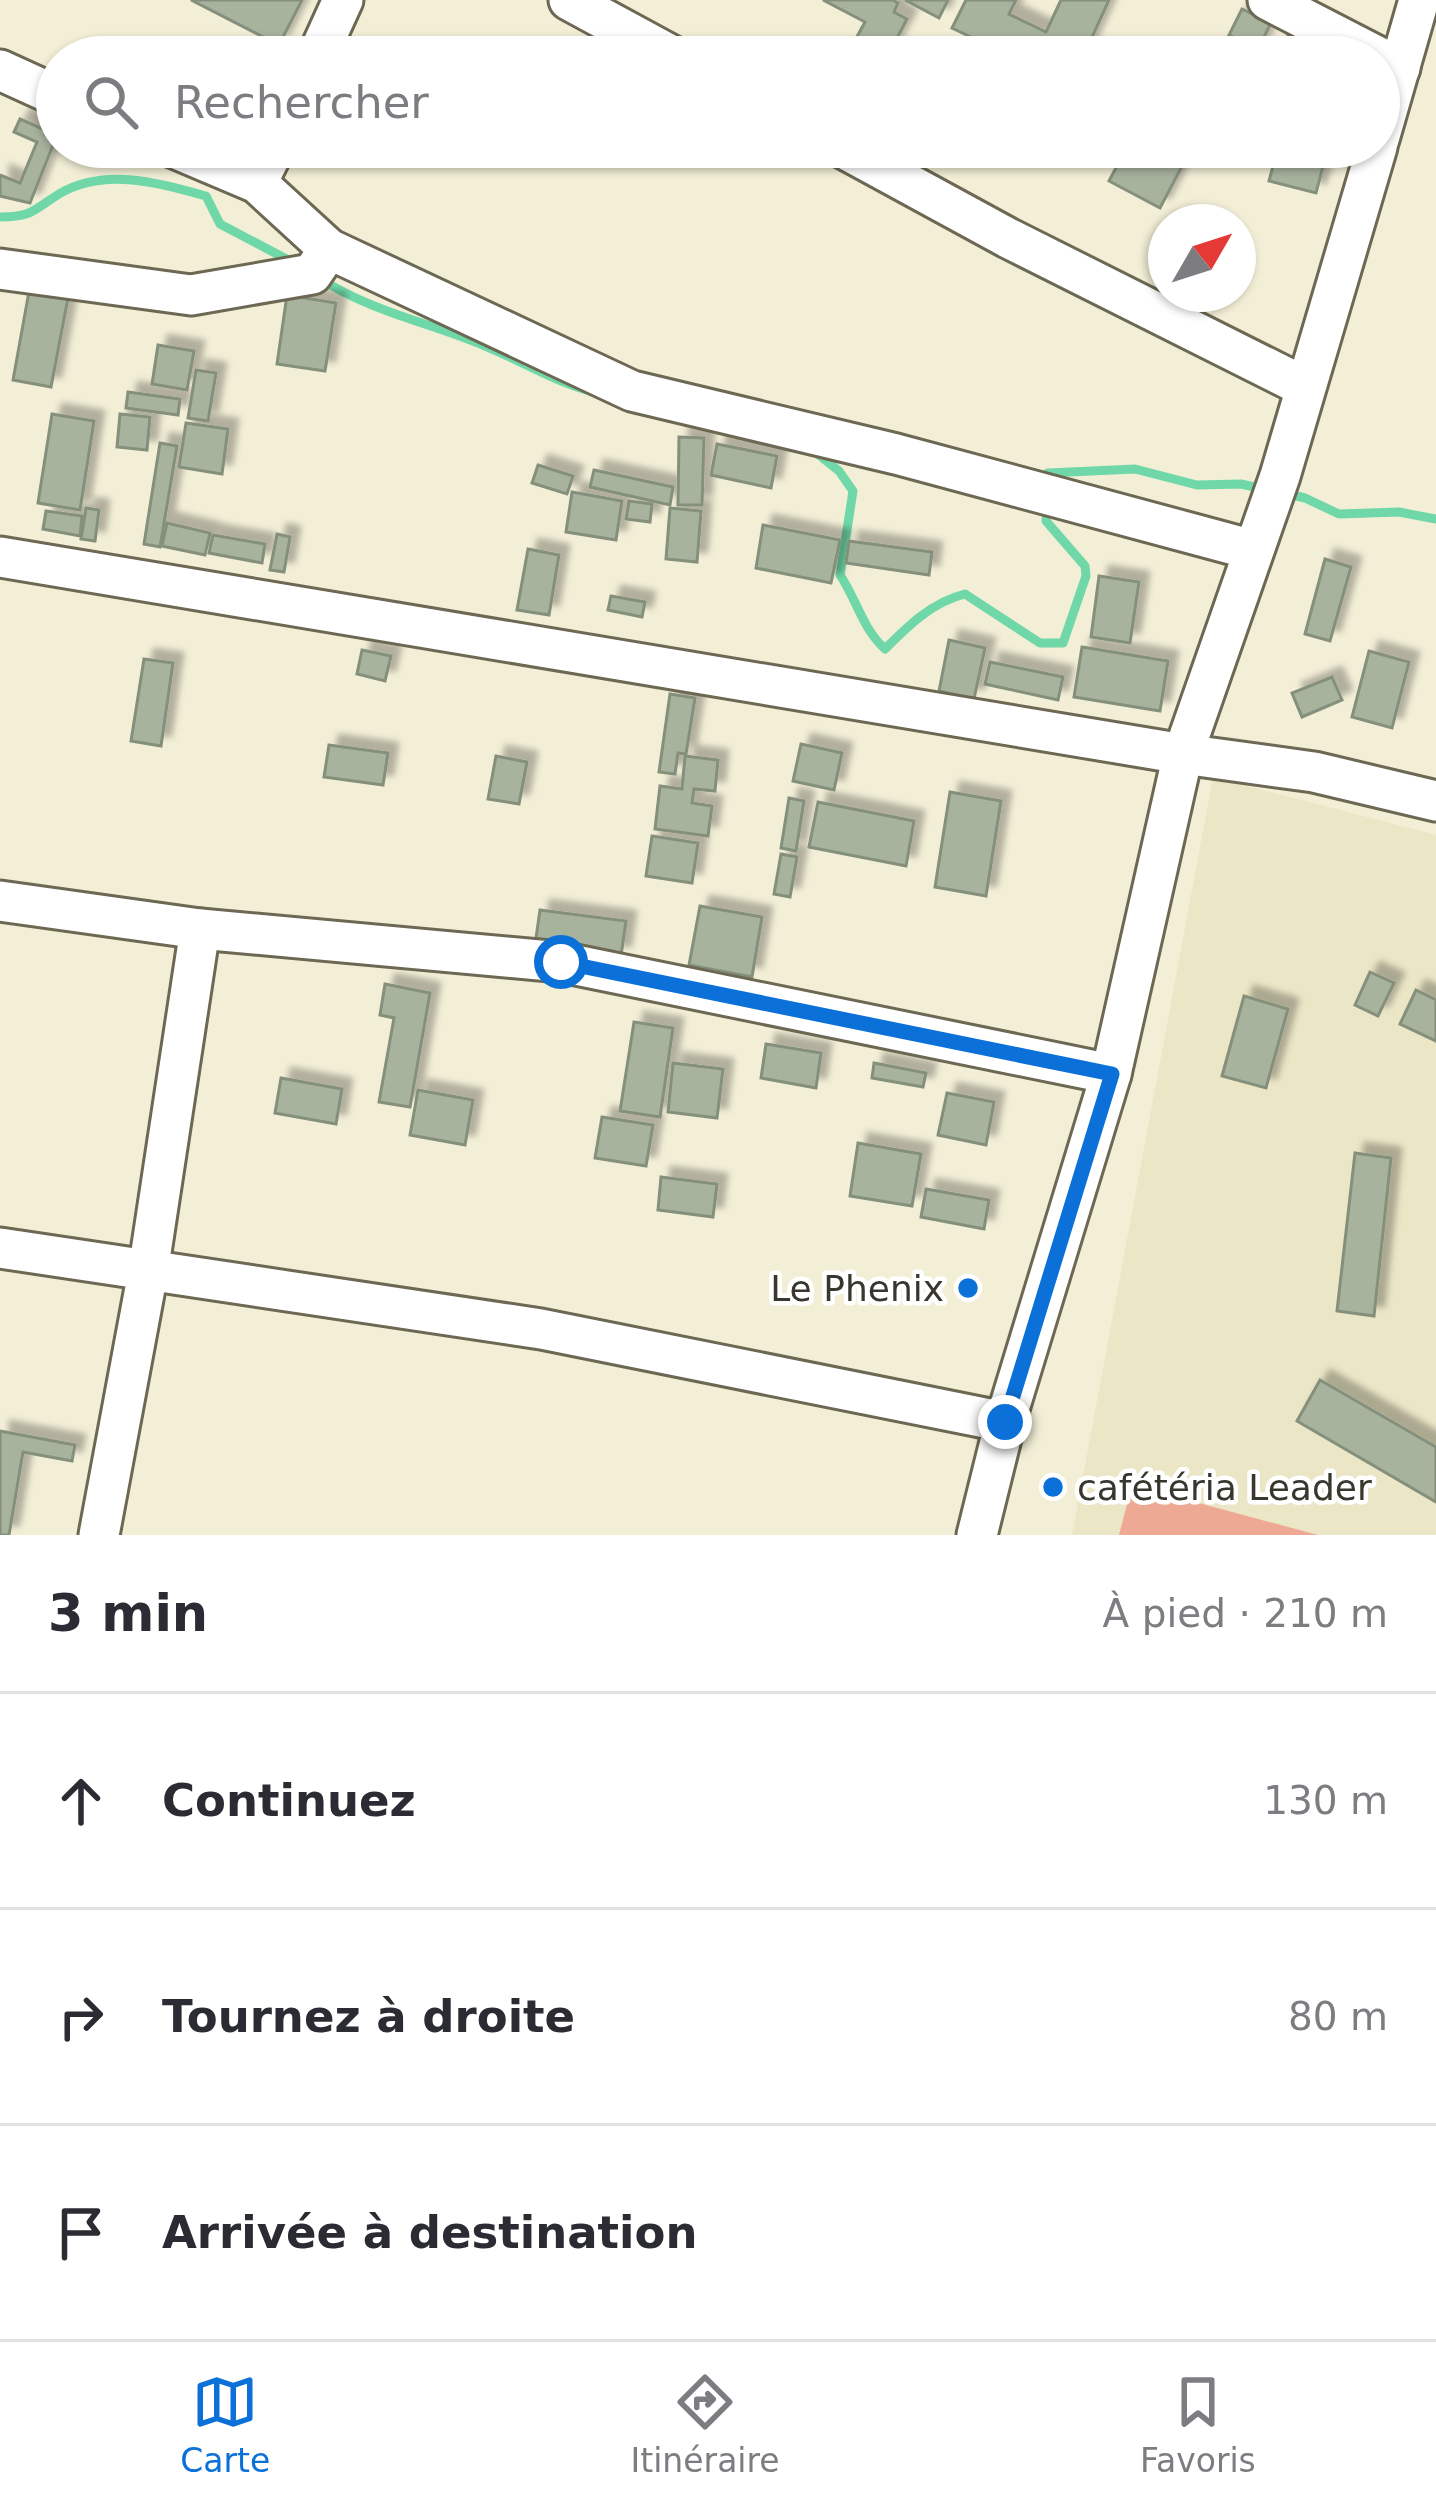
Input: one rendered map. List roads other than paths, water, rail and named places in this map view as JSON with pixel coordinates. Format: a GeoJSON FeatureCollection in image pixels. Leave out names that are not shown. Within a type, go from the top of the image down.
{"type":"FeatureCollection","features":[{"type":"Feature","properties":{"kind":"street"},"geometry":{"type":"LineString","coordinates":[[327,36],[343,0]]}},
{"type":"Feature","properties":{"kind":"street"},"geometry":{"type":"LineString","coordinates":[[569,0],[635,36]]}},
{"type":"Feature","properties":{"kind":"street"},"geometry":{"type":"LineString","coordinates":[[1268,0],[1338,36]]}},
{"type":"Feature","properties":{"kind":"street"},"geometry":{"type":"LineString","coordinates":[[1400,68],[1419,0]]}},
{"type":"Feature","properties":{"kind":"street"},"geometry":{"type":"LineString","coordinates":[[0,70],[36,86]]}},
{"type":"Feature","properties":{"kind":"street"},"geometry":{"type":"LineString","coordinates":[[222,168],[257,183],[329,249],[632,392],[896,454],[1253,550]]}},
{"type":"Feature","properties":{"kind":"street"},"geometry":{"type":"LineString","coordinates":[[257,183],[264,168]]}},
{"type":"Feature","properties":{"kind":"street"},"geometry":{"type":"LineString","coordinates":[[880,168],[1305,387]]}},
{"type":"Feature","properties":{"kind":"street"},"geometry":{"type":"LineString","coordinates":[[977,1535],[1005,1422],[1112,1074],[1183,754],[1274,494],[1371,168]]}},
{"type":"Feature","properties":{"kind":"street"},"geometry":{"type":"LineString","coordinates":[[0,269],[191,296],[312,274],[329,249]]}},
{"type":"Feature","properties":{"kind":"street"},"geometry":{"type":"LineString","coordinates":[[0,557],[1315,772],[1436,801]]}},
{"type":"Feature","properties":{"kind":"street"},"geometry":{"type":"LineString","coordinates":[[0,901],[200,929],[561,962],[1112,1074]]}},
{"type":"Feature","properties":{"kind":"street"},"geometry":{"type":"LineString","coordinates":[[99,1535],[148,1272],[200,929]]}},
{"type":"Feature","properties":{"kind":"street"},"geometry":{"type":"LineString","coordinates":[[0,1248],[541,1329],[1005,1422]]}},
{"type":"Feature","properties":{"kind":"waterway"},"geometry":{"type":"LineString","coordinates":[[0,217],[26,214],[77,186],[132,180],[206,196],[220,224],[294,263]]}},
{"type":"Feature","properties":{"kind":"waterway"},"geometry":{"type":"LineString","coordinates":[[319,278],[361,300],[590,391]]}},
{"type":"Feature","properties":{"kind":"waterway"},"geometry":{"type":"LineString","coordinates":[[814,451],[839,471],[853,491],[840,575],[885,649],[931,609],[965,594],[1040,643],[1063,643],[1086,576],[1085,566],[1046,521],[1047,508]]}},
{"type":"Feature","properties":{"kind":"waterway"},"geometry":{"type":"LineString","coordinates":[[1048,485],[1048,473],[1135,469],[1197,485],[1241,484],[1268,490]]}},
{"type":"Feature","properties":{"kind":"waterway"},"geometry":{"type":"LineString","coordinates":[[1284,493],[1339,514],[1399,512],[1436,519]]}},
{"type":"Feature","properties":{"kind":"place","name":"Le Phenix"},"geometry":{"type":"Point","coordinates":[968,1288]}},
{"type":"Feature","properties":{"kind":"place","name":"cafétéria Leader"},"geometry":{"type":"Point","coordinates":[1053,1487]}}]}
